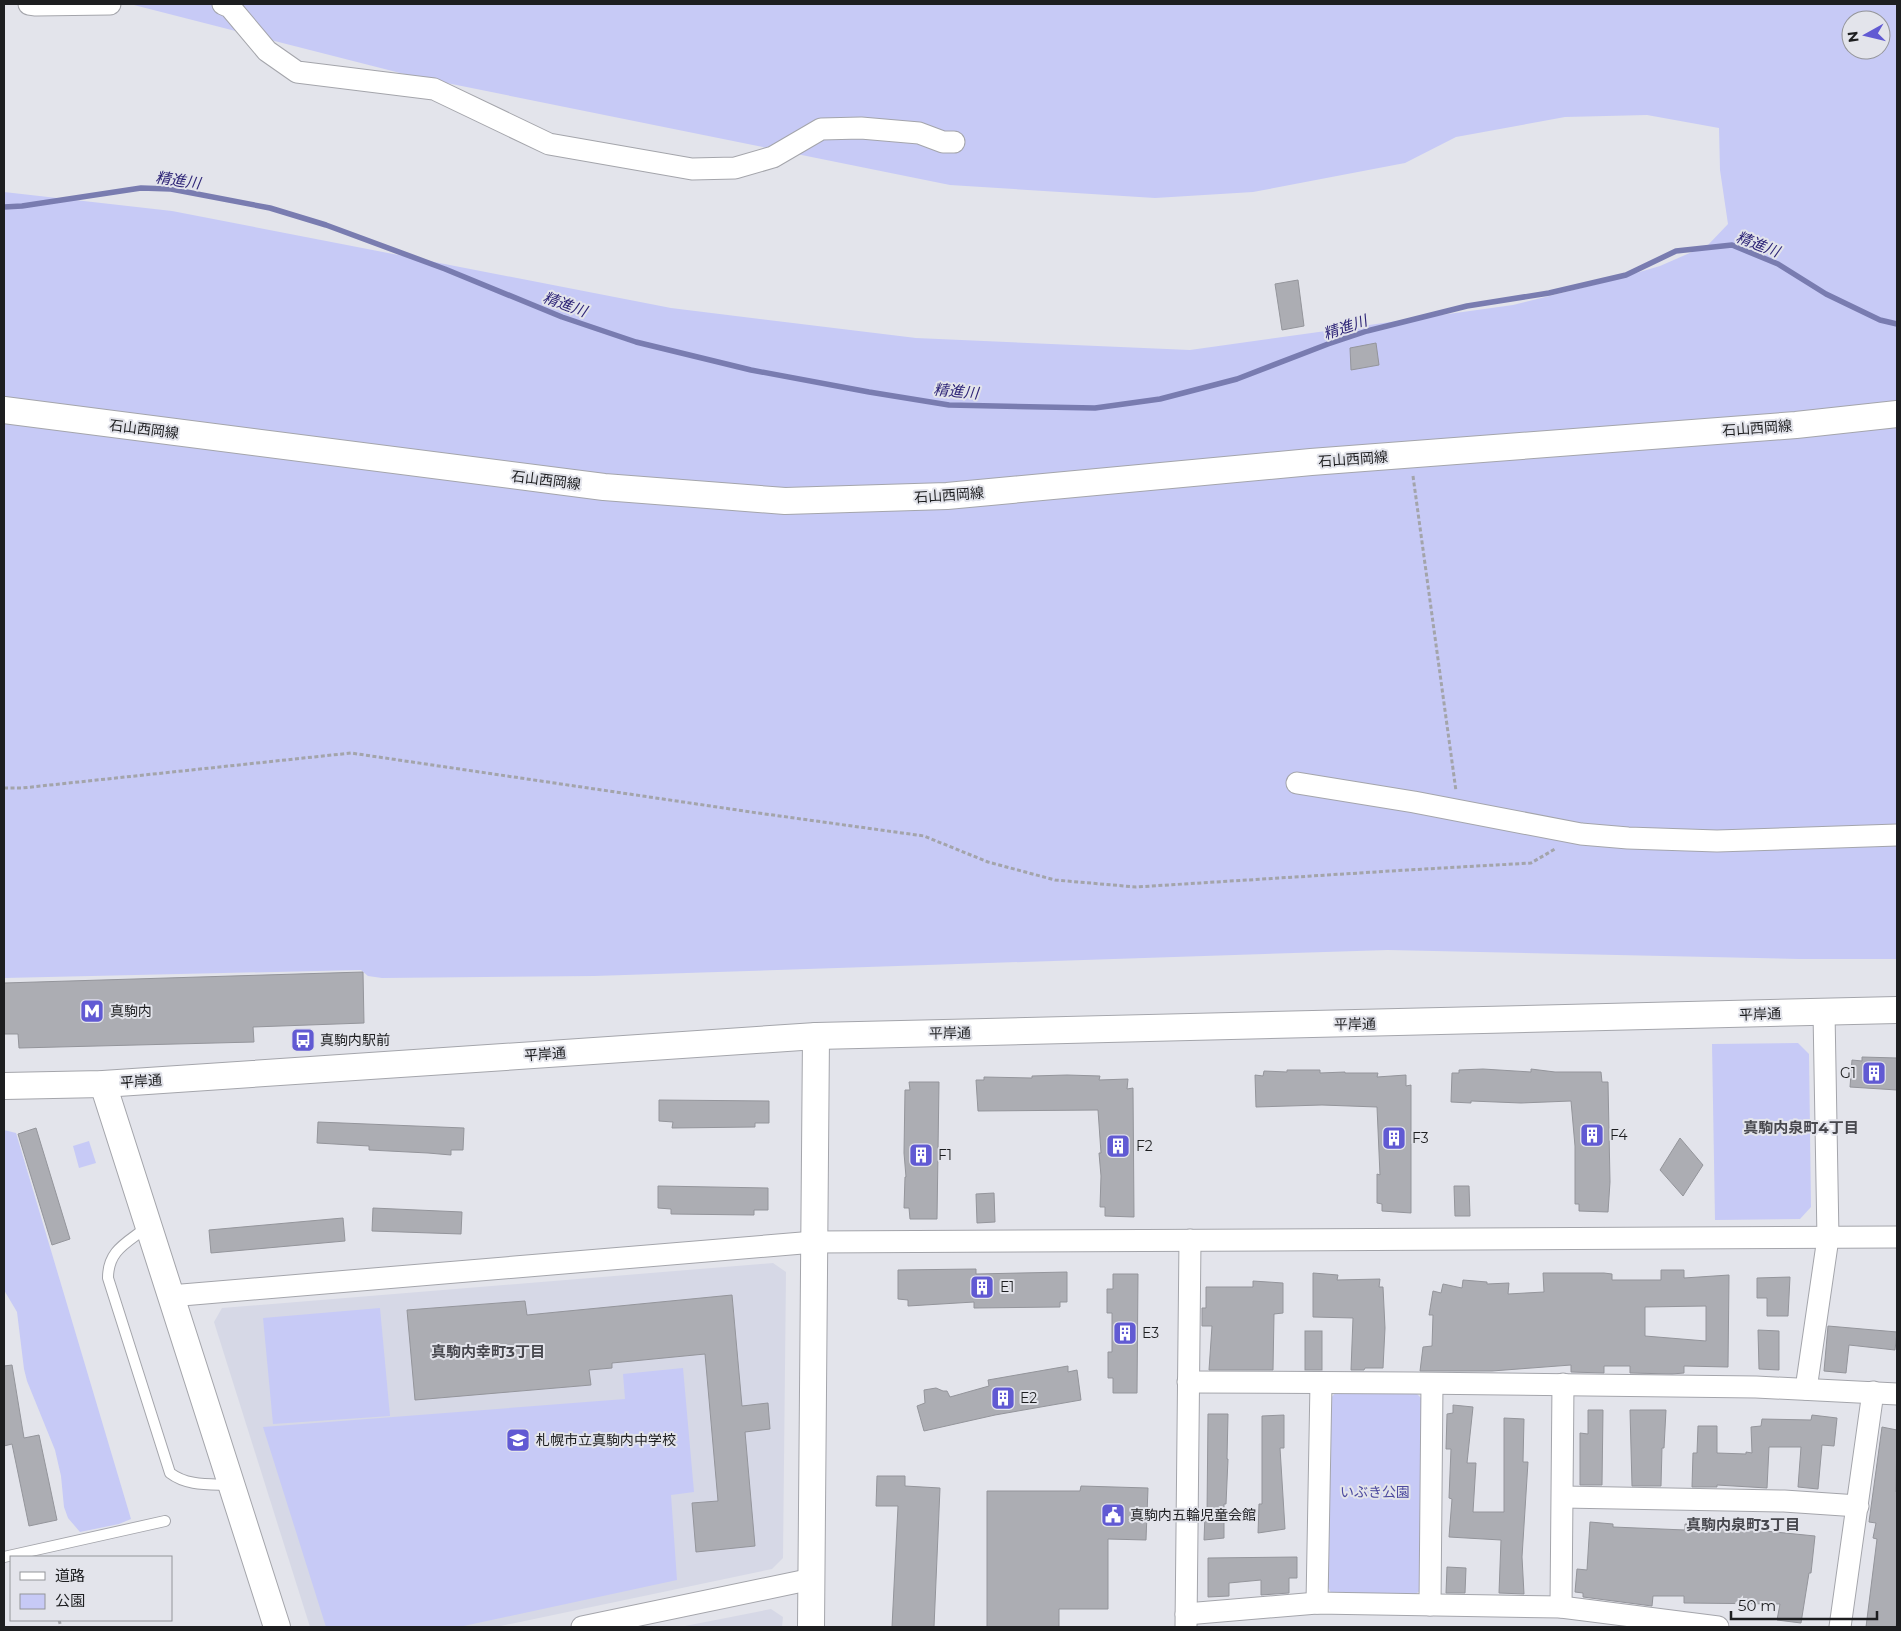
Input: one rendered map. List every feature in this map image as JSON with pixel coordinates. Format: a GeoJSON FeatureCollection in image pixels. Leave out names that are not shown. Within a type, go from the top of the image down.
{"type":"FeatureCollection","features":[{"type":"Feature","properties":{"kind":"street"},"geometry":{"type":"LineString","coordinates":[[29,4],[110,4]]}},
{"type":"Feature","properties":{"kind":"street"},"geometry":{"type":"LineString","coordinates":[[223,4],[230,7],[267,51],[297,72],[434,89],[549,144],[692,169],[735,168],[773,157],[820,129],[861,128],[919,133],[943,142],[954,142]]}},
{"type":"Feature","properties":{"kind":"street","name":"石山西岡線"},"geometry":{"type":"LineString","coordinates":[[4,410],[604,487],[785,501],[947,496],[1311,462],[1796,425],[1897,414]]}},
{"type":"Feature","properties":{"kind":"street"},"geometry":{"type":"LineString","coordinates":[[1297,783],[1581,834],[1628,838],[1717,841],[1897,835]]}},
{"type":"Feature","properties":{"kind":"street","name":"平岸通"},"geometry":{"type":"LineString","coordinates":[[11,1083],[103,1084],[816,1036],[1897,1010]]}},
{"type":"Feature","properties":{"kind":"street"},"geometry":{"type":"LineString","coordinates":[[1806,1389],[1828,1238],[1824,1012]]}},
{"type":"Feature","properties":{"kind":"street"},"geometry":{"type":"LineString","coordinates":[[811,1627],[816,1036]]}},
{"type":"Feature","properties":{"kind":"street"},"geometry":{"type":"LineString","coordinates":[[103,1084],[277,1627]]}},
{"type":"Feature","properties":{"kind":"street"},"geometry":{"type":"LineString","coordinates":[[170,1296],[814,1242],[1897,1237]]}},
{"type":"Feature","properties":{"kind":"street"},"geometry":{"type":"LineString","coordinates":[[1190,1240],[1186,1621],[1317,1603],[1562,1607],[1713,1627]]}},
{"type":"Feature","properties":{"kind":"street"},"geometry":{"type":"LineString","coordinates":[[1188,1382],[1756,1387],[1897,1394]]}},
{"type":"Feature","properties":{"kind":"street"},"geometry":{"type":"LineString","coordinates":[[1317,1603],[1321,1383]]}},
{"type":"Feature","properties":{"kind":"street"},"geometry":{"type":"LineString","coordinates":[[1430,1605],[1432,1384]]}},
{"type":"Feature","properties":{"kind":"street"},"geometry":{"type":"LineString","coordinates":[[1562,1607],[1563,1384]]}},
{"type":"Feature","properties":{"kind":"street"},"geometry":{"type":"LineString","coordinates":[[1840,1627],[1873,1392]]}},
{"type":"Feature","properties":{"kind":"street"},"geometry":{"type":"LineString","coordinates":[[1563,1497],[1784,1501],[1858,1506]]}},
{"type":"Feature","properties":{"kind":"street"},"geometry":{"type":"LineString","coordinates":[[582,1627],[812,1579]]}},
{"type":"Feature","properties":{"kind":"lane"},"geometry":{"type":"LineString","coordinates":[[148,1226],[116,1251],[108,1265],[108,1278],[167,1464],[170,1473],[178,1479],[191,1483],[231,1485]]}},
{"type":"Feature","properties":{"kind":"lane"},"geometry":{"type":"LineString","coordinates":[[4,1557],[164,1521]]}},
{"type":"Feature","properties":{"kind":"path"},"geometry":{"type":"LineString","coordinates":[[1412,472],[1459,811]]}},
{"type":"Feature","properties":{"kind":"path"},"geometry":{"type":"LineString","coordinates":[[4,788],[22,788],[351,753],[924,836],[988,862],[1055,880],[1136,888],[1531,863],[1581,834]]}},
{"type":"Feature","properties":{"kind":"shaded area","name":"札幌市立真駒内中学校"},"geometry":{"type":"Polygon","coordinates":[[[773,1263],[786,1272],[783,1558],[772,1569],[496,1627],[310,1627],[214,1322],[222,1308],[773,1263]]]}},
{"type":"Feature","properties":{"kind":"shaded area"},"geometry":{"type":"Polygon","coordinates":[[[771,1609],[783,1617],[782,1627],[680,1627],[771,1609]]]}},
{"type":"Feature","properties":{"kind":"green space"},"geometry":{"type":"Polygon","coordinates":[[[130,4],[1897,4],[1897,959],[1799,959],[1388,950],[594,976],[382,978],[368,976],[361,970],[4,978],[4,192],[172,211],[671,308],[916,338],[1190,350],[1513,305],[1602,283],[1660,266],[1708,245],[1728,224],[1720,170],[1719,128],[1647,115],[1565,117],[1456,137],[1405,163],[1253,192],[1155,198],[950,185],[412,76],[130,4]]]}},
{"type":"Feature","properties":{"kind":"green space"},"geometry":{"type":"Polygon","coordinates":[[[1798,1043],[1809,1054],[1811,1207],[1800,1219],[1715,1220],[1712,1044],[1798,1043]]]}},
{"type":"Feature","properties":{"kind":"green space"},"geometry":{"type":"Polygon","coordinates":[[[4,1130],[16,1133],[131,1519],[119,1524],[80,1532],[68,1518],[64,1507],[61,1476],[55,1450],[27,1381],[17,1312],[4,1290],[4,1130]]]}},
{"type":"Feature","properties":{"kind":"green space"},"geometry":{"type":"Polygon","coordinates":[[[89,1141],[96,1163],[79,1168],[73,1146],[89,1141]]]}},
{"type":"Feature","properties":{"kind":"green space"},"geometry":{"type":"Polygon","coordinates":[[[380,1308],[390,1416],[273,1424],[263,1318],[380,1308]]]}},
{"type":"Feature","properties":{"kind":"green space"},"geometry":{"type":"Polygon","coordinates":[[[683,1368],[694,1492],[671,1495],[677,1580],[459,1627],[326,1627],[263,1427],[625,1399],[623,1374],[683,1368]]]}},
{"type":"Feature","properties":{"kind":"green space","name":"いぶき公園"},"geometry":{"type":"Polygon","coordinates":[[[1337,1391],[1414,1391],[1422,1399],[1421,1590],[1413,1596],[1332,1595],[1327,1585],[1330,1399],[1337,1391]]]}},
{"type":"Feature","properties":{"kind":"building"},"geometry":{"type":"Polygon","coordinates":[[[1298,280],[1304,326],[1282,330],[1275,284],[1298,280]]]}},
{"type":"Feature","properties":{"kind":"building"},"geometry":{"type":"Polygon","coordinates":[[[1376,343],[1379,365],[1351,370],[1350,348],[1376,343]]]}},
{"type":"Feature","properties":{"kind":"building"},"geometry":{"type":"Polygon","coordinates":[[[363,972],[364,1023],[253,1027],[254,1042],[19,1048],[18,1034],[4,1034],[4,983],[363,972]]]}},
{"type":"Feature","properties":{"kind":"building","name":"G1"},"geometry":{"type":"Polygon","coordinates":[[[1862,1057],[1897,1058],[1897,1090],[1850,1087],[1852,1060],[1862,1061],[1862,1057]]]}},
{"type":"Feature","properties":{"kind":"building","name":"F4"},"geometry":{"type":"Polygon","coordinates":[[[1483,1069],[1531,1072],[1531,1069],[1555,1072],[1601,1072],[1602,1082],[1608,1082],[1610,1182],[1608,1212],[1579,1211],[1579,1204],[1575,1204],[1575,1146],[1571,1101],[1521,1103],[1451,1102],[1452,1073],[1459,1073],[1459,1070],[1483,1069]]]}},
{"type":"Feature","properties":{"kind":"building","name":"F3"},"geometry":{"type":"Polygon","coordinates":[[[1287,1070],[1320,1070],[1320,1073],[1378,1073],[1377,1077],[1406,1075],[1406,1086],[1411,1085],[1411,1213],[1382,1211],[1382,1204],[1377,1203],[1377,1174],[1380,1175],[1377,1107],[1322,1105],[1256,1107],[1255,1075],[1263,1076],[1264,1071],[1287,1072],[1287,1070]]]}},
{"type":"Feature","properties":{"kind":"building","name":"F2"},"geometry":{"type":"Polygon","coordinates":[[[1032,1076],[1100,1076],[1099,1080],[1128,1079],[1127,1089],[1133,1088],[1134,1217],[1105,1216],[1105,1207],[1100,1207],[1101,1176],[1099,1153],[1101,1153],[1098,1110],[978,1111],[976,1080],[984,1080],[984,1077],[1032,1078],[1032,1076]]]}},
{"type":"Feature","properties":{"kind":"building","name":"F1"},"geometry":{"type":"Polygon","coordinates":[[[909,1082],[939,1082],[937,1219],[910,1219],[909,1208],[904,1208],[906,1177],[904,1153],[905,1090],[910,1090],[909,1082]]]}},
{"type":"Feature","properties":{"kind":"building"},"geometry":{"type":"Polygon","coordinates":[[[659,1100],[769,1101],[769,1123],[755,1123],[755,1127],[672,1128],[673,1122],[659,1121],[659,1100]]]}},
{"type":"Feature","properties":{"kind":"building"},"geometry":{"type":"Polygon","coordinates":[[[318,1122],[464,1128],[463,1150],[451,1150],[451,1155],[369,1150],[369,1146],[317,1143],[318,1122]]]}},
{"type":"Feature","properties":{"kind":"building"},"geometry":{"type":"Polygon","coordinates":[[[36,1128],[70,1239],[52,1245],[18,1134],[36,1128]]]}},
{"type":"Feature","properties":{"kind":"building"},"geometry":{"type":"Polygon","coordinates":[[[1680,1138],[1703,1165],[1683,1196],[1660,1170],[1680,1138]]]}},
{"type":"Feature","properties":{"kind":"building"},"geometry":{"type":"Polygon","coordinates":[[[658,1186],[768,1188],[768,1210],[754,1210],[754,1215],[671,1214],[671,1209],[658,1208],[658,1186]]]}},
{"type":"Feature","properties":{"kind":"building"},"geometry":{"type":"Polygon","coordinates":[[[1454,1186],[1469,1186],[1470,1216],[1455,1216],[1454,1186]]]}},
{"type":"Feature","properties":{"kind":"building"},"geometry":{"type":"Polygon","coordinates":[[[994,1193],[995,1222],[977,1223],[976,1194],[994,1193]]]}},
{"type":"Feature","properties":{"kind":"building"},"geometry":{"type":"Polygon","coordinates":[[[373,1208],[462,1212],[461,1234],[372,1231],[373,1208]]]}},
{"type":"Feature","properties":{"kind":"building"},"geometry":{"type":"Polygon","coordinates":[[[343,1218],[345,1241],[211,1253],[209,1230],[343,1218]]]}},
{"type":"Feature","properties":{"kind":"building","name":"E1"},"geometry":{"type":"Polygon","coordinates":[[[976,1269],[976,1274],[1067,1272],[1067,1302],[1060,1302],[1060,1307],[974,1308],[974,1302],[908,1306],[908,1300],[898,1299],[898,1270],[976,1269]]]}},
{"type":"Feature","properties":{"kind":"building"},"geometry":{"type":"Polygon","coordinates":[[[1661,1270],[1684,1270],[1684,1278],[1729,1275],[1728,1367],[1684,1366],[1684,1373],[1672,1374],[1630,1373],[1630,1366],[1604,1366],[1604,1373],[1571,1372],[1571,1365],[1492,1371],[1420,1371],[1423,1347],[1432,1346],[1433,1315],[1429,1315],[1433,1291],[1441,1293],[1443,1284],[1462,1288],[1463,1280],[1487,1282],[1487,1284],[1509,1283],[1508,1294],[1544,1292],[1543,1273],[1604,1273],[1612,1274],[1612,1280],[1661,1280],[1661,1270]],[[1706,1306],[1645,1307],[1645,1336],[1706,1341],[1706,1306]]]}},
{"type":"Feature","properties":{"kind":"building"},"geometry":{"type":"Polygon","coordinates":[[[1313,1273],[1338,1275],[1337,1280],[1380,1279],[1379,1287],[1383,1287],[1385,1328],[1383,1368],[1351,1370],[1353,1318],[1313,1317],[1313,1273]]]}},
{"type":"Feature","properties":{"kind":"building","name":"E3"},"geometry":{"type":"Polygon","coordinates":[[[1113,1274],[1138,1274],[1137,1393],[1113,1393],[1113,1378],[1108,1378],[1108,1352],[1112,1352],[1112,1313],[1107,1313],[1107,1289],[1113,1289],[1113,1274]]]}},
{"type":"Feature","properties":{"kind":"building"},"geometry":{"type":"Polygon","coordinates":[[[1790,1277],[1788,1316],[1767,1316],[1767,1298],[1757,1298],[1757,1278],[1790,1277]]]}},
{"type":"Feature","properties":{"kind":"building"},"geometry":{"type":"Polygon","coordinates":[[[1253,1281],[1283,1283],[1283,1313],[1274,1314],[1273,1370],[1209,1370],[1212,1326],[1202,1326],[1202,1308],[1206,1308],[1206,1287],[1253,1287],[1253,1281]]]}},
{"type":"Feature","properties":{"kind":"building"},"geometry":{"type":"Polygon","coordinates":[[[732,1295],[742,1406],[768,1403],[770,1429],[745,1432],[755,1546],[696,1552],[692,1503],[718,1501],[705,1354],[612,1363],[612,1368],[589,1370],[591,1385],[415,1400],[407,1310],[525,1301],[527,1315],[732,1295]]]}},
{"type":"Feature","properties":{"kind":"building"},"geometry":{"type":"Polygon","coordinates":[[[1828,1326],[1897,1332],[1895,1350],[1849,1345],[1846,1373],[1824,1371],[1828,1326]]]}},
{"type":"Feature","properties":{"kind":"building"},"geometry":{"type":"Polygon","coordinates":[[[1758,1330],[1779,1331],[1779,1370],[1759,1369],[1758,1330]]]}},
{"type":"Feature","properties":{"kind":"building"},"geometry":{"type":"Polygon","coordinates":[[[1305,1331],[1322,1331],[1322,1370],[1305,1370],[1305,1331]]]}},
{"type":"Feature","properties":{"kind":"building"},"geometry":{"type":"Polygon","coordinates":[[[12,1365],[24,1438],[39,1435],[57,1520],[29,1526],[12,1444],[4,1446],[4,1366],[12,1365]]]}},
{"type":"Feature","properties":{"kind":"building","name":"E2"},"geometry":{"type":"Polygon","coordinates":[[[1068,1366],[1068,1372],[1077,1370],[1081,1400],[995,1415],[924,1431],[917,1406],[925,1403],[924,1390],[936,1388],[947,1391],[950,1397],[989,1386],[988,1380],[1068,1366]]]}},
{"type":"Feature","properties":{"kind":"building"},"geometry":{"type":"Polygon","coordinates":[[[1453,1405],[1473,1407],[1467,1463],[1476,1463],[1473,1512],[1504,1512],[1504,1418],[1524,1419],[1523,1462],[1528,1462],[1522,1557],[1524,1594],[1499,1593],[1501,1540],[1449,1537],[1452,1499],[1449,1498],[1451,1449],[1446,1449],[1447,1414],[1453,1413],[1453,1405]]]}},
{"type":"Feature","properties":{"kind":"building"},"geometry":{"type":"Polygon","coordinates":[[[1588,1410],[1603,1410],[1602,1485],[1580,1485],[1580,1433],[1588,1434],[1588,1410]]]}},
{"type":"Feature","properties":{"kind":"building"},"geometry":{"type":"Polygon","coordinates":[[[1630,1410],[1666,1410],[1661,1486],[1632,1486],[1630,1410]]]}},
{"type":"Feature","properties":{"kind":"building"},"geometry":{"type":"Polygon","coordinates":[[[1208,1414],[1228,1414],[1228,1459],[1226,1504],[1224,1504],[1224,1538],[1204,1540],[1205,1515],[1207,1515],[1208,1414]]]}},
{"type":"Feature","properties":{"kind":"building"},"geometry":{"type":"Polygon","coordinates":[[[1284,1415],[1284,1448],[1280,1448],[1285,1529],[1258,1533],[1259,1504],[1262,1504],[1262,1416],[1284,1415]]]}},
{"type":"Feature","properties":{"kind":"building"},"geometry":{"type":"Polygon","coordinates":[[[1812,1415],[1837,1418],[1834,1446],[1822,1445],[1818,1489],[1798,1487],[1801,1447],[1769,1447],[1767,1488],[1717,1485],[1717,1487],[1692,1487],[1693,1453],[1697,1453],[1698,1426],[1717,1426],[1717,1453],[1746,1454],[1746,1452],[1752,1453],[1751,1427],[1761,1426],[1762,1419],[1811,1420],[1812,1415]]]}},
{"type":"Feature","properties":{"kind":"building"},"geometry":{"type":"Polygon","coordinates":[[[1882,1427],[1897,1430],[1897,1618],[1896,1627],[1866,1627],[1877,1539],[1873,1538],[1876,1523],[1869,1522],[1882,1427]]]}},
{"type":"Feature","properties":{"kind":"building"},"geometry":{"type":"Polygon","coordinates":[[[877,1476],[905,1476],[905,1486],[940,1488],[934,1627],[892,1627],[898,1506],[876,1506],[877,1476]]]}},
{"type":"Feature","properties":{"kind":"building"},"geometry":{"type":"Polygon","coordinates":[[[1081,1486],[1148,1488],[1146,1540],[1108,1539],[1108,1609],[1059,1609],[1059,1627],[987,1627],[987,1491],[1080,1491],[1081,1486]]]}},
{"type":"Feature","properties":{"kind":"building"},"geometry":{"type":"Polygon","coordinates":[[[1590,1522],[1613,1524],[1613,1527],[1685,1530],[1685,1524],[1738,1526],[1738,1522],[1756,1523],[1755,1530],[1815,1536],[1811,1573],[1809,1573],[1801,1623],[1777,1620],[1780,1604],[1684,1603],[1684,1596],[1653,1596],[1652,1606],[1583,1597],[1583,1593],[1575,1592],[1577,1569],[1587,1570],[1590,1522]]]}},
{"type":"Feature","properties":{"kind":"building"},"geometry":{"type":"Polygon","coordinates":[[[1297,1557],[1297,1578],[1289,1578],[1289,1593],[1261,1595],[1261,1580],[1229,1583],[1229,1596],[1208,1597],[1208,1558],[1297,1557]]]}},
{"type":"Feature","properties":{"kind":"building"},"geometry":{"type":"Polygon","coordinates":[[[1447,1567],[1466,1568],[1465,1593],[1446,1593],[1447,1567]]]}},
{"type":"Feature","properties":{"kind":"waterway","name":"精進川"},"geometry":{"type":"LineString","coordinates":[[4,207],[141,188],[171,189],[270,208],[326,225],[445,269],[562,317],[636,342],[751,370],[949,405],[1095,408],[1160,399],[1237,379],[1367,331],[1467,306],[1549,293],[1626,275],[1676,251],[1732,245],[1778,264],[1826,294],[1880,320],[1897,324]]}},
{"type":"Feature","properties":{"kind":"place","name":"真駒内"},"geometry":{"type":"Point","coordinates":[92,1011]}},
{"type":"Feature","properties":{"kind":"place","name":"真駒内駅前"},"geometry":{"type":"Point","coordinates":[303,1040]}},
{"type":"Feature","properties":{"kind":"place","name":"G1"},"geometry":{"type":"Point","coordinates":[1874,1073]}},
{"type":"Feature","properties":{"kind":"place","name":"F4"},"geometry":{"type":"Point","coordinates":[1592,1135]}},
{"type":"Feature","properties":{"kind":"place","name":"F3"},"geometry":{"type":"Point","coordinates":[1394,1138]}},
{"type":"Feature","properties":{"kind":"place","name":"F2"},"geometry":{"type":"Point","coordinates":[1118,1146]}},
{"type":"Feature","properties":{"kind":"place","name":"F1"},"geometry":{"type":"Point","coordinates":[921,1155]}},
{"type":"Feature","properties":{"kind":"place","name":"E1"},"geometry":{"type":"Point","coordinates":[982,1287]}},
{"type":"Feature","properties":{"kind":"place","name":"E3"},"geometry":{"type":"Point","coordinates":[1125,1333]}},
{"type":"Feature","properties":{"kind":"place","name":"E2"},"geometry":{"type":"Point","coordinates":[1003,1398]}},
{"type":"Feature","properties":{"kind":"place","name":"札幌市立真駒内中学校"},"geometry":{"type":"Point","coordinates":[518,1440]}},
{"type":"Feature","properties":{"kind":"place","name":"真駒内五輪児童会館"},"geometry":{"type":"Point","coordinates":[1113,1515]}},
{"type":"Feature","properties":{"kind":"district","name":"真駒内泉町4丁目"},"geometry":{"type":"Point","coordinates":[1801,1127]}},
{"type":"Feature","properties":{"kind":"district","name":"真駒内幸町3丁目"},"geometry":{"type":"Point","coordinates":[488,1351]}},
{"type":"Feature","properties":{"kind":"district","name":"真駒内泉町3丁目"},"geometry":{"type":"Point","coordinates":[1743,1524]}}]}
